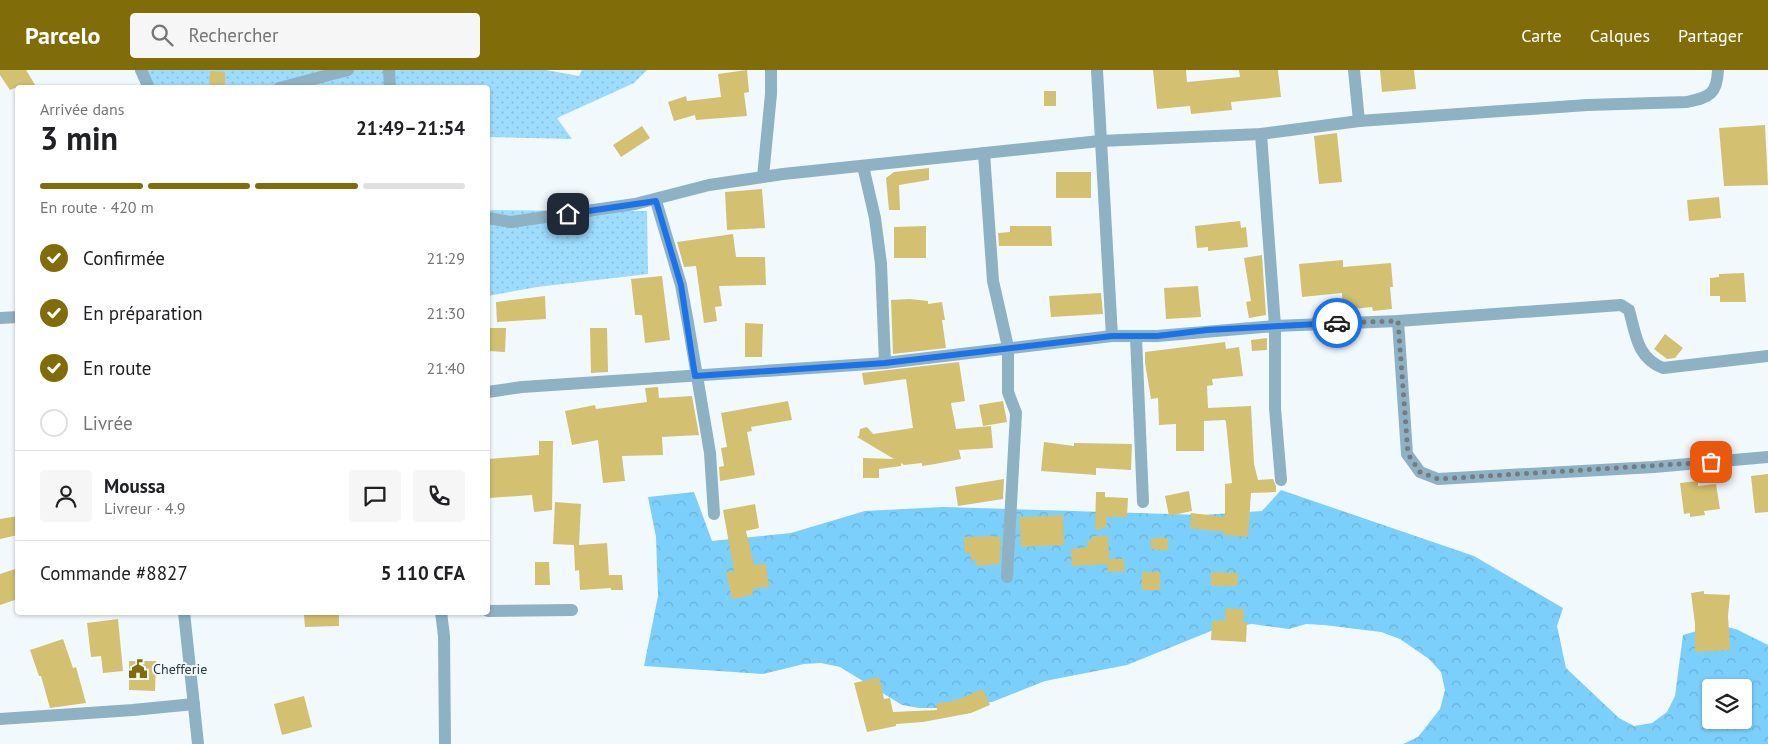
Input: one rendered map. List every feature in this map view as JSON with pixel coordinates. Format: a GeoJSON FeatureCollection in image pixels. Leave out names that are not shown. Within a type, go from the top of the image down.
{"type":"FeatureCollection","features":[{"type":"Feature","properties":{"kind":"street"},"geometry":{"type":"LineString","coordinates":[[142,70],[148,85]]}},
{"type":"Feature","properties":{"kind":"street"},"geometry":{"type":"LineString","coordinates":[[290,85],[348,70]]}},
{"type":"Feature","properties":{"kind":"street"},"geometry":{"type":"LineString","coordinates":[[389,70],[390,85]]}},
{"type":"Feature","properties":{"kind":"street"},"geometry":{"type":"LineString","coordinates":[[763,177],[771,94],[771,70]]}},
{"type":"Feature","properties":{"kind":"street"},"geometry":{"type":"LineString","coordinates":[[1097,70],[1112,336]]}},
{"type":"Feature","properties":{"kind":"street"},"geometry":{"type":"LineString","coordinates":[[1354,70],[1358,121]]}},
{"type":"Feature","properties":{"kind":"street"},"geometry":{"type":"LineString","coordinates":[[490,218],[511,222],[656,201],[709,186],[763,177],[1100,141],[1261,134],[1358,121],[1587,105],[1688,102],[1702,99],[1712,93],[1717,83],[1718,70]]}},
{"type":"Feature","properties":{"kind":"street"},"geometry":{"type":"LineString","coordinates":[[1261,134],[1275,326],[1275,408],[1281,480]]}},
{"type":"Feature","properties":{"kind":"street"},"geometry":{"type":"LineString","coordinates":[[984,153],[993,281],[1008,347],[1008,392],[1016,413],[1007,577]]}},
{"type":"Feature","properties":{"kind":"street"},"geometry":{"type":"LineString","coordinates":[[862,166],[875,218],[881,264],[885,363]]}},
{"type":"Feature","properties":{"kind":"street"},"geometry":{"type":"LineString","coordinates":[[656,201],[681,285],[695,376],[710,453],[714,514]]}},
{"type":"Feature","properties":{"kind":"street"},"geometry":{"type":"LineString","coordinates":[[490,392],[522,387],[885,363],[1112,336],[1136,337],[1275,326],[1398,321],[1621,305],[1629,310],[1642,353],[1651,364],[1663,368],[1768,356]]}},
{"type":"Feature","properties":{"kind":"street"},"geometry":{"type":"LineString","coordinates":[[0,318],[15,317]]}},
{"type":"Feature","properties":{"kind":"street"},"geometry":{"type":"LineString","coordinates":[[1398,321],[1408,454],[1420,472],[1438,479],[1624,469],[1768,457]]}},
{"type":"Feature","properties":{"kind":"street"},"geometry":{"type":"LineString","coordinates":[[1136,337],[1143,502]]}},
{"type":"Feature","properties":{"kind":"street"},"geometry":{"type":"LineString","coordinates":[[490,610],[572,610]]}},
{"type":"Feature","properties":{"kind":"street"},"geometry":{"type":"LineString","coordinates":[[184,615],[198,744]]}},
{"type":"Feature","properties":{"kind":"street"},"geometry":{"type":"LineString","coordinates":[[441,615],[444,636],[445,744]]}},
{"type":"Feature","properties":{"kind":"street"},"geometry":{"type":"LineString","coordinates":[[0,719],[194,704]]}},
{"type":"Feature","properties":{"kind":"shaded area"},"geometry":{"type":"Polygon","coordinates":[[[141,70],[546,70],[579,76],[582,70],[647,70],[634,83],[557,118],[572,139],[490,137],[490,85],[147,85],[141,70]]]}},
{"type":"Feature","properties":{"kind":"shaded area"},"geometry":{"type":"Polygon","coordinates":[[[490,210],[647,211],[648,274],[537,287],[490,296],[490,210]]]}},
{"type":"Feature","properties":{"kind":"green space"},"geometry":{"type":"Polygon","coordinates":[[[1281,490],[1474,556],[1563,608],[1557,626],[1566,668],[1619,718],[1634,726],[1652,723],[1667,712],[1675,696],[1683,635],[1717,625],[1736,629],[1768,645],[1768,744],[1403,744],[1418,737],[1440,709],[1445,690],[1441,672],[1429,659],[1400,639],[1381,632],[1324,625],[1306,624],[1289,629],[1252,624],[1216,629],[1127,665],[1045,681],[992,702],[956,708],[919,708],[902,705],[840,667],[821,663],[804,664],[763,674],[644,666],[658,596],[656,537],[648,497],[694,492],[712,541],[791,533],[865,511],[943,507],[1202,515],[1262,511],[1281,490]]]}},
{"type":"Feature","properties":{"kind":"building"},"geometry":{"type":"Polygon","coordinates":[[[0,70],[26,70],[35,85],[15,85],[15,88],[10,90],[0,75],[0,70]]]}},
{"type":"Feature","properties":{"kind":"building"},"geometry":{"type":"Polygon","coordinates":[[[747,70],[749,92],[744,93],[747,116],[696,120],[695,115],[674,121],[668,102],[686,96],[687,101],[721,97],[718,74],[747,70]]]}},
{"type":"Feature","properties":{"kind":"building"},"geometry":{"type":"Polygon","coordinates":[[[1153,70],[1186,70],[1187,82],[1240,77],[1239,70],[1278,70],[1281,97],[1231,102],[1232,110],[1191,114],[1190,106],[1157,109],[1153,70]]]}},
{"type":"Feature","properties":{"kind":"building"},"geometry":{"type":"Polygon","coordinates":[[[1380,70],[1414,70],[1416,89],[1382,92],[1380,70]]]}},
{"type":"Feature","properties":{"kind":"building"},"geometry":{"type":"Polygon","coordinates":[[[210,71],[225,72],[225,85],[209,85],[210,71]]]}},
{"type":"Feature","properties":{"kind":"building"},"geometry":{"type":"Polygon","coordinates":[[[1044,91],[1056,91],[1056,106],[1044,106],[1044,91]]]}},
{"type":"Feature","properties":{"kind":"building"},"geometry":{"type":"Polygon","coordinates":[[[1765,125],[1768,185],[1724,186],[1719,128],[1765,125]]]}},
{"type":"Feature","properties":{"kind":"building"},"geometry":{"type":"Polygon","coordinates":[[[642,126],[650,138],[621,157],[613,145],[642,126]]]}},
{"type":"Feature","properties":{"kind":"building"},"geometry":{"type":"Polygon","coordinates":[[[1337,133],[1342,182],[1319,184],[1314,136],[1337,133]]]}},
{"type":"Feature","properties":{"kind":"building"},"geometry":{"type":"Polygon","coordinates":[[[929,168],[929,180],[899,185],[900,210],[889,210],[886,178],[894,172],[929,168]]]}},
{"type":"Feature","properties":{"kind":"building"},"geometry":{"type":"Polygon","coordinates":[[[1056,172],[1091,172],[1091,198],[1056,198],[1056,172]]]}},
{"type":"Feature","properties":{"kind":"building"},"geometry":{"type":"Polygon","coordinates":[[[762,189],[765,228],[727,230],[725,192],[762,189]]]}},
{"type":"Feature","properties":{"kind":"building"},"geometry":{"type":"Polygon","coordinates":[[[1719,197],[1721,218],[1689,221],[1687,200],[1719,197]]]}},
{"type":"Feature","properties":{"kind":"building"},"geometry":{"type":"Polygon","coordinates":[[[1240,221],[1241,228],[1246,227],[1248,247],[1208,251],[1208,247],[1197,248],[1195,226],[1240,221]]]}},
{"type":"Feature","properties":{"kind":"building"},"geometry":{"type":"Polygon","coordinates":[[[926,226],[926,258],[894,258],[894,227],[926,226]]]}},
{"type":"Feature","properties":{"kind":"building"},"geometry":{"type":"Polygon","coordinates":[[[1010,226],[1051,226],[1052,246],[999,246],[998,233],[1010,232],[1010,226]]]}},
{"type":"Feature","properties":{"kind":"building"},"geometry":{"type":"Polygon","coordinates":[[[733,234],[736,257],[765,257],[766,285],[719,286],[722,306],[715,307],[717,321],[704,323],[696,266],[684,267],[677,242],[733,234]]]}},
{"type":"Feature","properties":{"kind":"building"},"geometry":{"type":"Polygon","coordinates":[[[1262,255],[1266,315],[1249,318],[1246,302],[1251,301],[1244,258],[1262,255]]]}},
{"type":"Feature","properties":{"kind":"building"},"geometry":{"type":"Polygon","coordinates":[[[1343,260],[1343,267],[1391,263],[1393,287],[1390,287],[1392,309],[1373,311],[1372,307],[1343,310],[1342,293],[1302,297],[1299,264],[1343,260]]]}},
{"type":"Feature","properties":{"kind":"building"},"geometry":{"type":"Polygon","coordinates":[[[1744,273],[1746,302],[1720,302],[1720,296],[1710,296],[1710,278],[1719,277],[1719,274],[1744,273]]]}},
{"type":"Feature","properties":{"kind":"building"},"geometry":{"type":"Polygon","coordinates":[[[662,276],[670,340],[645,343],[642,315],[635,315],[631,279],[662,276]]]}},
{"type":"Feature","properties":{"kind":"building"},"geometry":{"type":"Polygon","coordinates":[[[1198,286],[1201,317],[1166,319],[1164,288],[1198,286]]]}},
{"type":"Feature","properties":{"kind":"building"},"geometry":{"type":"Polygon","coordinates":[[[1101,293],[1103,314],[1051,317],[1049,296],[1101,293]]]}},
{"type":"Feature","properties":{"kind":"building"},"geometry":{"type":"Polygon","coordinates":[[[545,296],[546,319],[497,322],[496,302],[545,296]]]}},
{"type":"Feature","properties":{"kind":"building"},"geometry":{"type":"Polygon","coordinates":[[[910,299],[928,301],[928,304],[942,302],[945,320],[942,320],[946,348],[893,354],[891,300],[910,299]]]}},
{"type":"Feature","properties":{"kind":"building"},"geometry":{"type":"Polygon","coordinates":[[[745,323],[763,324],[762,357],[745,357],[745,323]]]}},
{"type":"Feature","properties":{"kind":"building"},"geometry":{"type":"Polygon","coordinates":[[[490,328],[506,328],[505,352],[490,351],[490,328]]]}},
{"type":"Feature","properties":{"kind":"building"},"geometry":{"type":"Polygon","coordinates":[[[590,328],[607,328],[608,372],[591,373],[590,328]]]}},
{"type":"Feature","properties":{"kind":"building"},"geometry":{"type":"Polygon","coordinates":[[[1665,334],[1683,348],[1675,358],[1667,359],[1654,349],[1665,334]]]}},
{"type":"Feature","properties":{"kind":"building"},"geometry":{"type":"Polygon","coordinates":[[[1267,338],[1267,350],[1252,351],[1251,340],[1267,338]]]}},
{"type":"Feature","properties":{"kind":"building"},"geometry":{"type":"Polygon","coordinates":[[[1225,342],[1226,349],[1239,347],[1243,376],[1212,379],[1213,385],[1207,386],[1208,408],[1251,406],[1254,464],[1258,480],[1273,479],[1276,486],[1276,492],[1251,493],[1248,537],[1224,535],[1224,532],[1190,528],[1191,513],[1225,517],[1225,484],[1232,483],[1226,422],[1225,420],[1204,421],[1204,451],[1176,451],[1176,424],[1159,425],[1158,398],[1151,399],[1145,363],[1145,352],[1225,342]]]}},
{"type":"Feature","properties":{"kind":"building"},"geometry":{"type":"Polygon","coordinates":[[[959,362],[965,401],[951,403],[956,429],[991,426],[993,448],[959,450],[961,459],[935,464],[922,466],[922,463],[904,465],[901,463],[901,466],[879,469],[879,478],[863,478],[863,458],[894,459],[857,437],[859,436],[860,429],[867,427],[873,434],[913,428],[906,379],[864,385],[862,373],[959,362]]]}},
{"type":"Feature","properties":{"kind":"building"},"geometry":{"type":"Polygon","coordinates":[[[658,387],[659,398],[692,396],[699,435],[662,437],[663,455],[622,456],[625,481],[603,483],[598,440],[572,445],[565,411],[595,405],[596,409],[647,402],[645,388],[658,387]]]}},
{"type":"Feature","properties":{"kind":"building"},"geometry":{"type":"Polygon","coordinates":[[[788,401],[792,420],[751,427],[752,431],[747,432],[755,475],[720,481],[719,467],[724,466],[721,448],[727,447],[721,413],[788,401]]]}},
{"type":"Feature","properties":{"kind":"building"},"geometry":{"type":"Polygon","coordinates":[[[1003,401],[1007,422],[983,426],[979,405],[1003,401]]]}},
{"type":"Feature","properties":{"kind":"building"},"geometry":{"type":"Polygon","coordinates":[[[539,441],[553,441],[552,510],[534,512],[532,495],[490,498],[490,459],[539,455],[539,441]]]}},
{"type":"Feature","properties":{"kind":"building"},"geometry":{"type":"Polygon","coordinates":[[[1044,442],[1074,446],[1074,443],[1132,444],[1131,470],[1096,468],[1096,475],[1041,471],[1044,442]]]}},
{"type":"Feature","properties":{"kind":"building"},"geometry":{"type":"Polygon","coordinates":[[[1768,474],[1768,512],[1755,513],[1751,476],[1768,474]]]}},
{"type":"Feature","properties":{"kind":"building"},"geometry":{"type":"Polygon","coordinates":[[[1004,479],[1003,499],[958,506],[955,487],[1004,479]]]}},
{"type":"Feature","properties":{"kind":"building"},"geometry":{"type":"Polygon","coordinates":[[[1698,481],[1698,486],[1716,484],[1720,509],[1704,511],[1705,515],[1690,517],[1690,513],[1684,514],[1680,483],[1698,481]]]}},
{"type":"Feature","properties":{"kind":"building"},"geometry":{"type":"Polygon","coordinates":[[[1189,491],[1192,511],[1169,516],[1165,496],[1189,491]]]}},
{"type":"Feature","properties":{"kind":"building"},"geometry":{"type":"Polygon","coordinates":[[[1096,492],[1105,492],[1105,497],[1128,498],[1127,517],[1106,517],[1107,527],[1095,530],[1096,492]]]}},
{"type":"Feature","properties":{"kind":"building"},"geometry":{"type":"Polygon","coordinates":[[[555,502],[581,504],[579,545],[607,543],[609,575],[622,575],[623,590],[611,590],[611,588],[580,590],[579,570],[575,571],[574,545],[553,544],[555,502]]]}},
{"type":"Feature","properties":{"kind":"building"},"geometry":{"type":"Polygon","coordinates":[[[755,504],[759,528],[746,531],[754,565],[766,564],[769,587],[752,589],[753,595],[732,599],[726,572],[734,571],[723,510],[755,504]]]}},
{"type":"Feature","properties":{"kind":"building"},"geometry":{"type":"Polygon","coordinates":[[[1063,515],[1064,545],[1021,547],[1019,517],[1063,515]]]}},
{"type":"Feature","properties":{"kind":"building"},"geometry":{"type":"Polygon","coordinates":[[[15,516],[15,536],[0,539],[0,519],[15,516]]]}},
{"type":"Feature","properties":{"kind":"building"},"geometry":{"type":"Polygon","coordinates":[[[1093,536],[1108,536],[1109,559],[1124,559],[1125,571],[1108,572],[1107,564],[1072,566],[1071,549],[1088,547],[1087,540],[1093,539],[1093,536]]]}},
{"type":"Feature","properties":{"kind":"building"},"geometry":{"type":"Polygon","coordinates":[[[964,537],[1001,537],[1000,564],[977,566],[976,560],[972,561],[969,552],[965,553],[964,537]]]}},
{"type":"Feature","properties":{"kind":"building"},"geometry":{"type":"Polygon","coordinates":[[[1151,538],[1168,538],[1168,550],[1151,549],[1151,538]]]}},
{"type":"Feature","properties":{"kind":"building"},"geometry":{"type":"Polygon","coordinates":[[[535,562],[549,562],[550,585],[535,585],[535,562]]]}},
{"type":"Feature","properties":{"kind":"building"},"geometry":{"type":"Polygon","coordinates":[[[15,569],[15,600],[0,605],[0,574],[15,569]]]}},
{"type":"Feature","properties":{"kind":"building"},"geometry":{"type":"Polygon","coordinates":[[[1142,572],[1160,572],[1160,590],[1142,590],[1142,572]]]}},
{"type":"Feature","properties":{"kind":"building"},"geometry":{"type":"Polygon","coordinates":[[[1211,572],[1238,573],[1237,586],[1211,586],[1211,572]]]}},
{"type":"Feature","properties":{"kind":"building"},"geometry":{"type":"Polygon","coordinates":[[[1704,591],[1704,594],[1730,595],[1728,616],[1730,650],[1695,652],[1695,624],[1691,593],[1704,591]]]}},
{"type":"Feature","properties":{"kind":"building"},"geometry":{"type":"Polygon","coordinates":[[[1225,608],[1244,609],[1243,622],[1247,622],[1246,642],[1211,640],[1212,620],[1225,621],[1225,608]]]}},
{"type":"Feature","properties":{"kind":"building"},"geometry":{"type":"Polygon","coordinates":[[[304,615],[339,615],[339,626],[305,627],[304,615]]]}},
{"type":"Feature","properties":{"kind":"building"},"geometry":{"type":"Polygon","coordinates":[[[118,619],[123,671],[103,673],[101,656],[91,657],[87,623],[118,619]]]}},
{"type":"Feature","properties":{"kind":"building"},"geometry":{"type":"Polygon","coordinates":[[[63,639],[73,668],[76,667],[86,703],[50,708],[41,676],[39,676],[30,650],[63,639]]]}},
{"type":"Feature","properties":{"kind":"building"},"geometry":{"type":"Polygon","coordinates":[[[129,661],[156,661],[155,691],[129,690],[129,661]]]}},
{"type":"Feature","properties":{"kind":"building"},"geometry":{"type":"Polygon","coordinates":[[[879,677],[884,699],[890,698],[893,712],[937,710],[936,704],[957,700],[983,689],[990,705],[971,713],[923,722],[896,724],[896,726],[867,732],[854,683],[879,677]]]}},
{"type":"Feature","properties":{"kind":"building"},"geometry":{"type":"Polygon","coordinates":[[[304,696],[312,727],[282,735],[274,704],[304,696]]]}},
{"type":"Feature","properties":{"kind":"way so far"},"geometry":{"type":"LineString","coordinates":[[1337,323],[1398,321],[1408,454],[1420,472],[1438,479],[1711,462]]}},
{"type":"Feature","properties":{"kind":"place","name":"Chefferie"},"geometry":{"type":"Point","coordinates":[138,669]}},
{"type":"Feature","properties":{"kind":"route"},"geometry":{"type":"LineString","coordinates":[[568,214],[656,201],[681,285],[695,376],[885,363],[954,353],[1112,336],[1177,335],[1207,330],[1337,323]]}}]}
